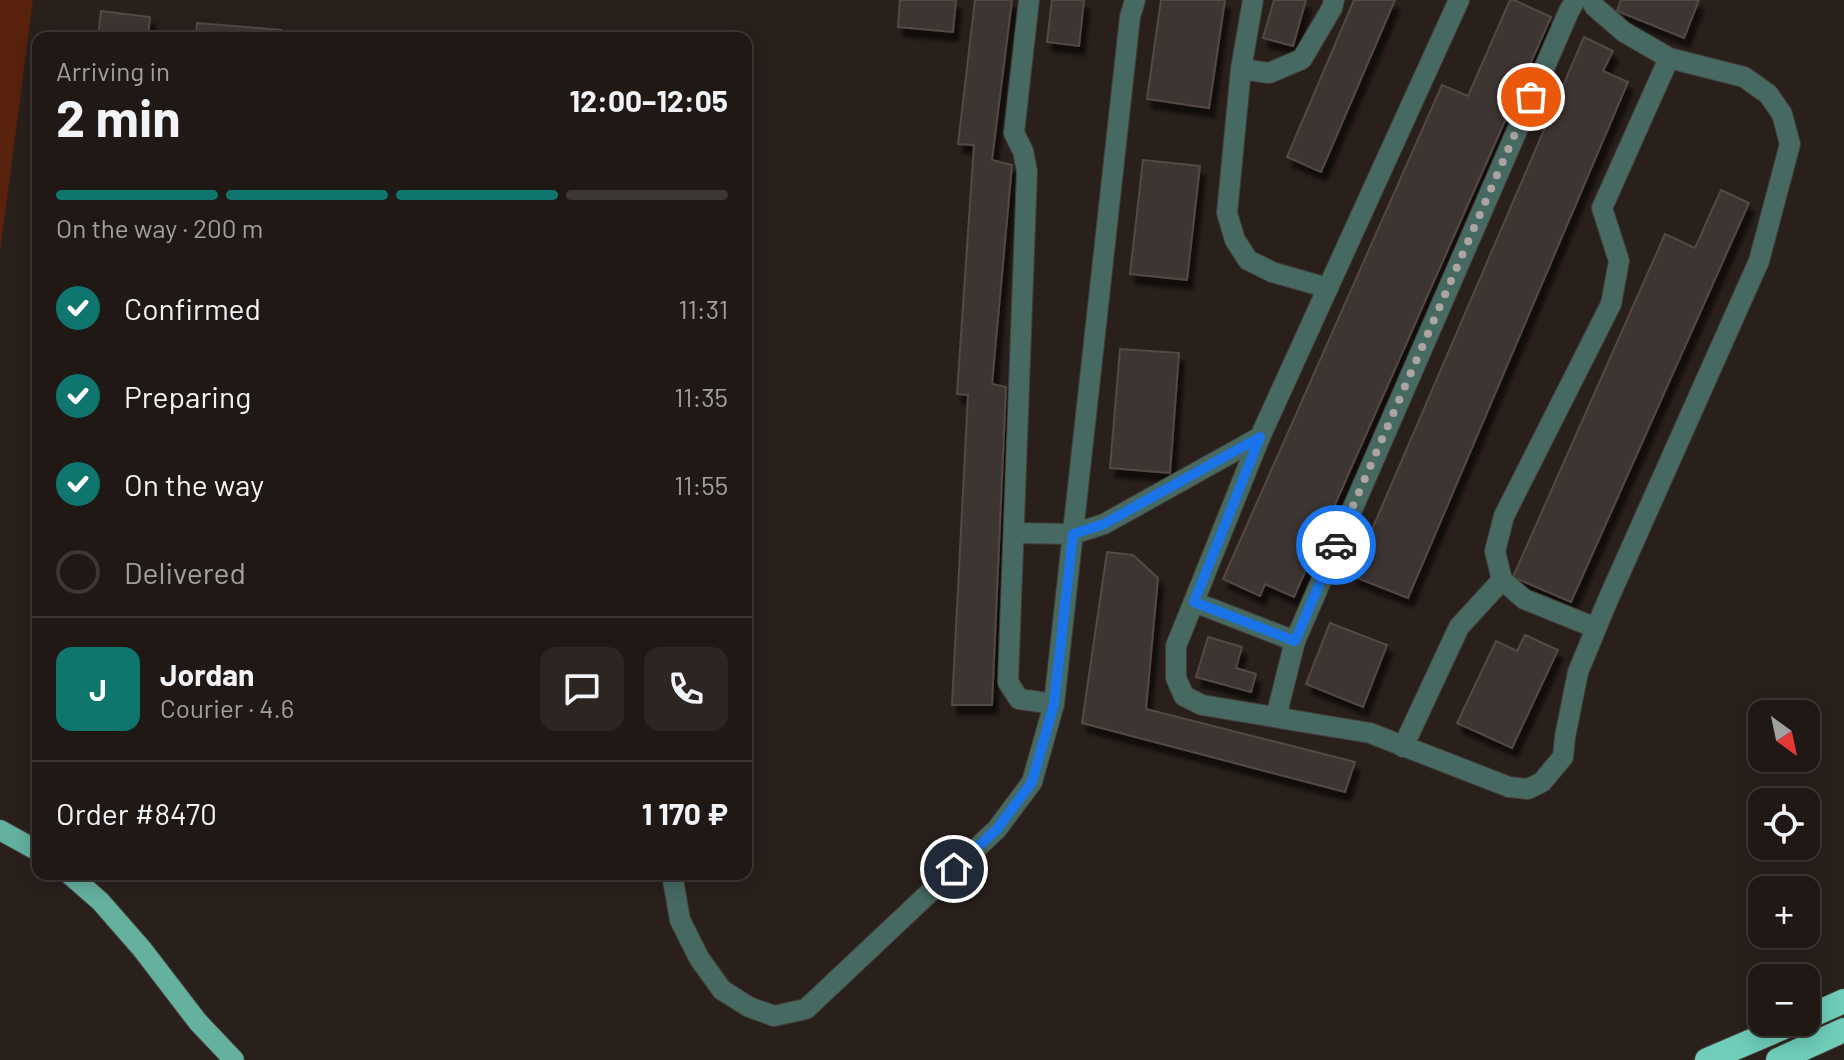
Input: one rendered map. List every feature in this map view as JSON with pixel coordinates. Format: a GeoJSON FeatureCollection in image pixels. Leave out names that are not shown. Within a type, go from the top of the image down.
{"type":"FeatureCollection","features":[{"type":"Feature","properties":{"kind":"highway"},"geometry":{"type":"LineString","coordinates":[[1820,1012],[1844,1001]]}},
{"type":"Feature","properties":{"kind":"highway"},"geometry":{"type":"LineString","coordinates":[[1778,1060],[1844,1030]]}},
{"type":"Feature","properties":{"kind":"highway"},"geometry":{"type":"LineString","coordinates":[[1707,1060],[1763,1036]]}},
{"type":"Feature","properties":{"kind":"main road"},"geometry":{"type":"LineString","coordinates":[[0,830],[32,848]]}},
{"type":"Feature","properties":{"kind":"main road"},"geometry":{"type":"LineString","coordinates":[[76,880],[100,901],[142,949],[198,1022],[234,1060]]}},
{"type":"Feature","properties":{"kind":"main road"},"geometry":{"type":"LineString","coordinates":[[198,1022],[218,1060]]}},
{"type":"Feature","properties":{"kind":"lane"},"geometry":{"type":"LineString","coordinates":[[1029,0],[1014,133],[1023,151],[1027,171],[1008,682],[1019,699],[1054,704]]}},
{"type":"Feature","properties":{"kind":"lane"},"geometry":{"type":"LineString","coordinates":[[673,880],[680,920],[699,958],[722,990],[749,1007],[774,1016],[806,1009],[997,829],[1032,782],[1054,704],[1130,17],[1135,0]]}},
{"type":"Feature","properties":{"kind":"lane"},"geometry":{"type":"LineString","coordinates":[[1253,0],[1241,69],[1227,213],[1235,240],[1248,260],[1272,272],[1328,288]]}},
{"type":"Feature","properties":{"kind":"lane"},"geometry":{"type":"LineString","coordinates":[[1241,69],[1269,73],[1302,59],[1334,0]]}},
{"type":"Feature","properties":{"kind":"lane"},"geometry":{"type":"LineString","coordinates":[[1459,0],[1260,437],[1176,646],[1176,678],[1184,696],[1202,705],[1370,733],[1509,787],[1528,789],[1542,782],[1563,757],[1578,672],[1759,261],[1790,144],[1782,114],[1768,94],[1744,77],[1669,58],[1624,32],[1591,0]]}},
{"type":"Feature","properties":{"kind":"lane"},"geometry":{"type":"LineString","coordinates":[[1276,717],[1295,641],[1575,0]]}},
{"type":"Feature","properties":{"kind":"lane"},"geometry":{"type":"LineString","coordinates":[[1596,628],[1524,599],[1502,580],[1495,551],[1504,516],[1611,304],[1619,261],[1602,208],[1669,58]]}},
{"type":"Feature","properties":{"kind":"lane"},"geometry":{"type":"LineString","coordinates":[[1014,533],[1073,534],[1104,524],[1260,437]]}},
{"type":"Feature","properties":{"kind":"lane"},"geometry":{"type":"LineString","coordinates":[[1403,747],[1459,627],[1502,580]]}},
{"type":"Feature","properties":{"kind":"lane"},"geometry":{"type":"LineString","coordinates":[[1194,602],[1295,641]]}},
{"type":"Feature","properties":{"kind":"shaded area"},"geometry":{"type":"Polygon","coordinates":[[[0,0],[33,0],[0,252],[0,0]]]}},
{"type":"Feature","properties":{"kind":"building"},"geometry":{"type":"Polygon","coordinates":[[[900,0],[956,0],[953,32],[898,27],[900,0]]]}},
{"type":"Feature","properties":{"kind":"building"},"geometry":{"type":"Polygon","coordinates":[[[975,0],[1012,0],[992,160],[1012,165],[992,384],[1006,387],[992,705],[952,705],[968,395],[957,394],[974,145],[958,144],[975,0]]]}},
{"type":"Feature","properties":{"kind":"building"},"geometry":{"type":"Polygon","coordinates":[[[1052,0],[1084,0],[1079,46],[1047,42],[1052,0]]]}},
{"type":"Feature","properties":{"kind":"building"},"geometry":{"type":"Polygon","coordinates":[[[1161,0],[1225,0],[1209,108],[1147,99],[1161,0]]]}},
{"type":"Feature","properties":{"kind":"building"},"geometry":{"type":"Polygon","coordinates":[[[1274,0],[1306,0],[1293,46],[1263,38],[1274,0]]]}},
{"type":"Feature","properties":{"kind":"building"},"geometry":{"type":"Polygon","coordinates":[[[1354,0],[1395,0],[1321,172],[1287,157],[1354,0]]]}},
{"type":"Feature","properties":{"kind":"building"},"geometry":{"type":"Polygon","coordinates":[[[1510,0],[1551,17],[1294,597],[1265,584],[1260,596],[1223,579],[1442,85],[1468,96],[1510,0]]]}},
{"type":"Feature","properties":{"kind":"building"},"geometry":{"type":"Polygon","coordinates":[[[1621,0],[1699,0],[1684,38],[1617,11],[1621,0]]]}},
{"type":"Feature","properties":{"kind":"building"},"geometry":{"type":"Polygon","coordinates":[[[101,11],[150,17],[149,32],[99,32],[101,11]]]}},
{"type":"Feature","properties":{"kind":"building"},"geometry":{"type":"Polygon","coordinates":[[[197,23],[281,30],[281,32],[196,32],[197,23]]]}},
{"type":"Feature","properties":{"kind":"building"},"geometry":{"type":"Polygon","coordinates":[[[1584,37],[1613,51],[1603,71],[1628,82],[1408,598],[1352,576],[1584,37]]]}},
{"type":"Feature","properties":{"kind":"building"},"geometry":{"type":"Polygon","coordinates":[[[1143,160],[1200,166],[1187,280],[1130,274],[1143,160]]]}},
{"type":"Feature","properties":{"kind":"building"},"geometry":{"type":"Polygon","coordinates":[[[1721,190],[1749,203],[1571,602],[1513,577],[1665,234],[1695,248],[1721,190]]]}},
{"type":"Feature","properties":{"kind":"building"},"geometry":{"type":"Polygon","coordinates":[[[1120,349],[1179,353],[1170,473],[1110,468],[1120,349]]]}},
{"type":"Feature","properties":{"kind":"building"},"geometry":{"type":"Polygon","coordinates":[[[1107,552],[1133,555],[1158,578],[1146,709],[1355,762],[1345,792],[1082,723],[1107,552]]]}},
{"type":"Feature","properties":{"kind":"building"},"geometry":{"type":"Polygon","coordinates":[[[1330,623],[1387,645],[1363,707],[1306,684],[1330,623]]]}},
{"type":"Feature","properties":{"kind":"building"},"geometry":{"type":"Polygon","coordinates":[[[1525,635],[1558,650],[1512,748],[1457,723],[1496,641],[1517,651],[1525,635]]]}},
{"type":"Feature","properties":{"kind":"building"},"geometry":{"type":"Polygon","coordinates":[[[1208,637],[1242,647],[1236,668],[1256,674],[1251,692],[1196,677],[1208,637]]]}},
{"type":"Feature","properties":{"kind":"way so far"},"geometry":{"type":"LineString","coordinates":[[1336,545],[1531,97]]}},
{"type":"Feature","properties":{"kind":"route"},"geometry":{"type":"LineString","coordinates":[[954,869],[997,829],[1032,782],[1054,704],[1073,534],[1104,524],[1260,437],[1194,602],[1295,641],[1336,545]]}}]}
